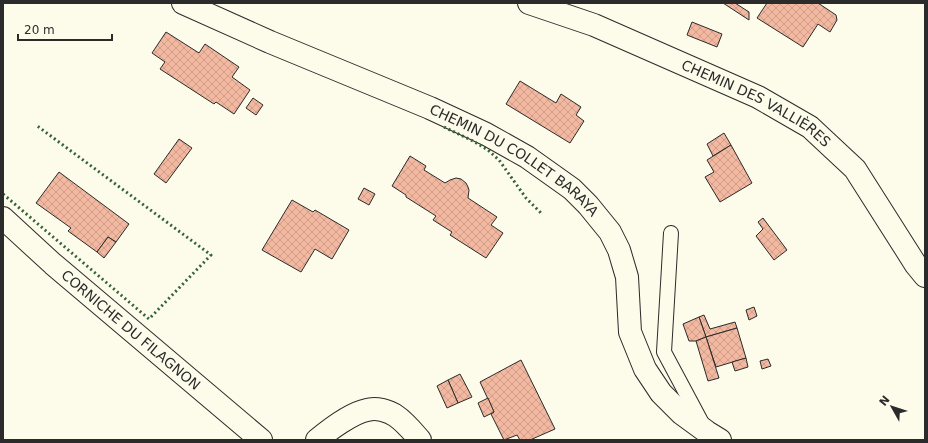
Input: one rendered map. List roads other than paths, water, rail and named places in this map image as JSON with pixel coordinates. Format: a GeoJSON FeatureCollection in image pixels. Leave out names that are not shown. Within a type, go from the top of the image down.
{"type":"FeatureCollection","features":[{"type":"Feature","properties":{"kind":"street","name":"CHEMIN DU COLLET BARAYA"},"geometry":{"type":"LineString","coordinates":[[183,3],[270,42],[430,108],[486,134],[527,157],[572,188],[610,232],[619,250],[627,277],[630,332],[645,369],[661,393],[681,413],[713,436]]}},
{"type":"Feature","properties":{"kind":"street","name":"CHEMIN DES VALLIÈRES"},"geometry":{"type":"LineString","coordinates":[[529,3],[594,25],[730,84],[758,97],[810,127],[855,169],[916,265],[925,276]]}},
{"type":"Feature","properties":{"kind":"street","name":"CORNICHE DU FILAGNON"},"geometry":{"type":"LineString","coordinates":[[3,218],[59,269],[261,440]]}},
{"type":"Feature","properties":{"kind":"street"},"geometry":{"type":"LineString","coordinates":[[317,440],[352,416],[367,409],[383,410],[396,416],[413,431],[420,440]]}},
{"type":"Feature","properties":{"kind":"lane"},"geometry":{"type":"LineString","coordinates":[[671,232],[664,352],[713,436]]}}]}
